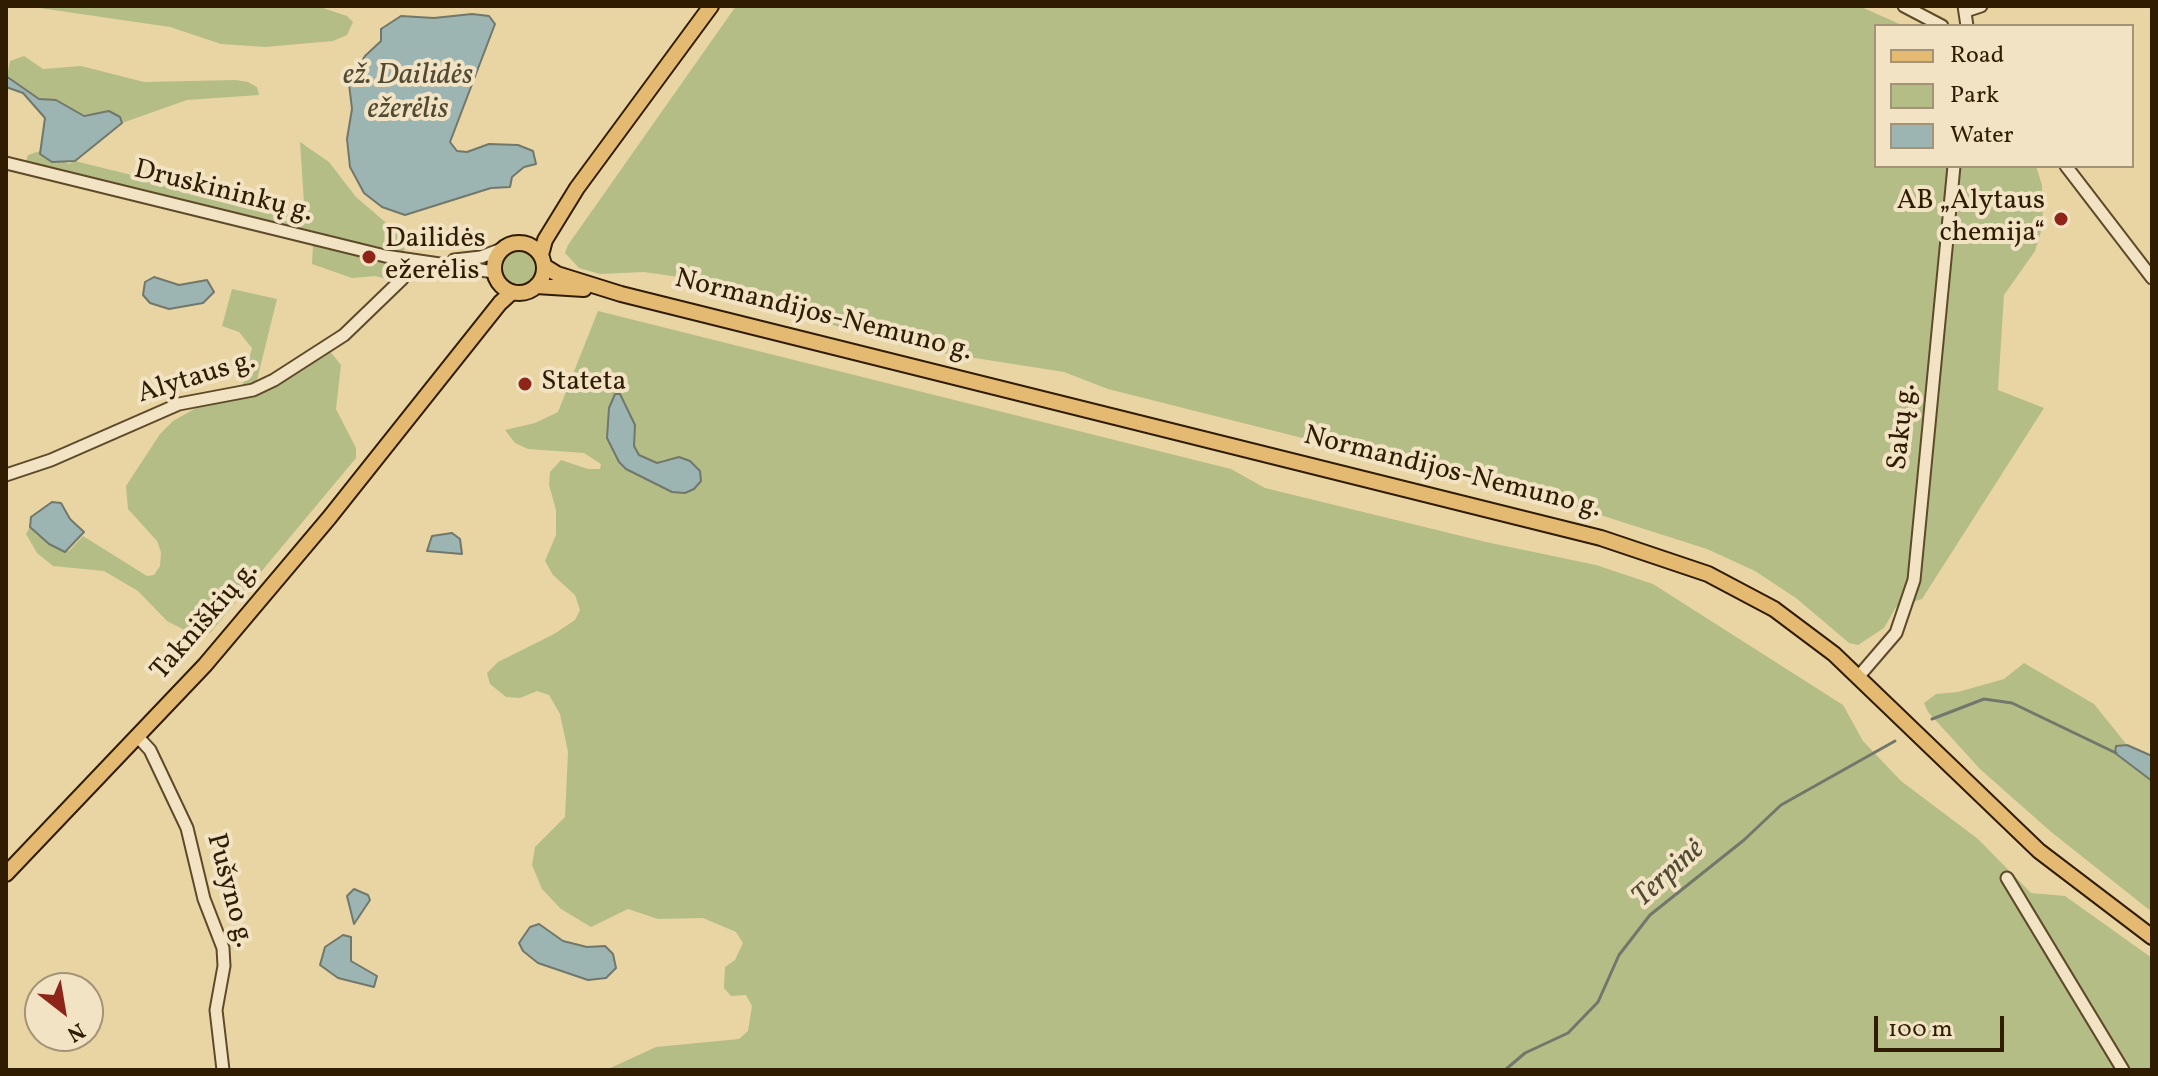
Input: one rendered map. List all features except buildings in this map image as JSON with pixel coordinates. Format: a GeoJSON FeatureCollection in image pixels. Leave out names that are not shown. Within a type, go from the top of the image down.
{"type":"FeatureCollection","features":[{"type":"Feature","properties":{"kind":"main road"},"geometry":{"type":"LineString","coordinates":[[428,390],[512,292],[529,291],[536,286],[545,240],[577,188],[711,6]]}},
{"type":"Feature","properties":{"kind":"main road"},"geometry":{"type":"LineString","coordinates":[[428,390],[494,298],[494,264],[502,249],[509,244],[526,243],[577,188]]}},
{"type":"Feature","properties":{"kind":"main road"},"geometry":{"type":"LineString","coordinates":[[526,243],[543,260]]}},
{"type":"Feature","properties":{"kind":"main road","name":"Normandijos-Nemuno g."},"geometry":{"type":"LineString","coordinates":[[543,260],[557,274],[621,294],[1639,549],[1708,574],[1774,609],[1859,676],[2039,851],[2152,937]]}},
{"type":"Feature","properties":{"kind":"main road"},"geometry":{"type":"LineString","coordinates":[[496,277],[512,292]]}},
{"type":"Feature","properties":{"kind":"main road","name":"Normandijos-Nemuno g."},"geometry":{"type":"LineString","coordinates":[[536,286],[621,294]]}},
{"type":"Feature","properties":{"kind":"main road","name":"Takniškių g."},"geometry":{"type":"LineString","coordinates":[[6,874],[138,737],[269,591],[428,390]]}},
{"type":"Feature","properties":{"kind":"street"},"geometry":{"type":"LineString","coordinates":[[1904,6],[1938,24]]}},
{"type":"Feature","properties":{"kind":"street"},"geometry":{"type":"LineString","coordinates":[[1965,8],[1981,6]]}},
{"type":"Feature","properties":{"kind":"street","name":"Druskininkų g."},"geometry":{"type":"LineString","coordinates":[[6,163],[330,244],[430,262]]}},
{"type":"Feature","properties":{"kind":"street","name":"Sakų g."},"geometry":{"type":"LineString","coordinates":[[1859,676],[1896,633],[1914,580],[1954,168]]}},
{"type":"Feature","properties":{"kind":"street"},"geometry":{"type":"LineString","coordinates":[[2068,168],[2152,278]]}},
{"type":"Feature","properties":{"kind":"street"},"geometry":{"type":"LineString","coordinates":[[430,262],[481,257],[502,249]]}},
{"type":"Feature","properties":{"kind":"street","name":"Alytaus g."},"geometry":{"type":"LineString","coordinates":[[6,475],[51,460],[179,404],[253,390],[274,380],[344,335],[409,271],[413,261]]}},
{"type":"Feature","properties":{"kind":"street"},"geometry":{"type":"LineString","coordinates":[[430,262],[496,277]]}},
{"type":"Feature","properties":{"kind":"street","name":"Pušyno g."},"geometry":{"type":"LineString","coordinates":[[138,737],[150,750],[187,828],[204,899],[223,948],[216,1010],[223,1070]]}},
{"type":"Feature","properties":{"kind":"street"},"geometry":{"type":"LineString","coordinates":[[2007,878],[2123,1070]]}},
{"type":"Feature","properties":{"kind":"green space"},"geometry":{"type":"Polygon","coordinates":[[[26,6],[317,6],[347,16],[353,22],[347,35],[333,41],[265,47],[221,44],[170,27],[26,6]]]}},
{"type":"Feature","properties":{"kind":"green space"},"geometry":{"type":"Polygon","coordinates":[[[736,6],[1859,6],[1900,24],[1874,24],[1874,168],[2037,168],[2042,185],[2043,225],[2035,251],[2004,295],[1998,390],[2044,408],[1922,599],[1896,607],[1884,628],[1858,645],[1849,643],[1796,598],[1755,571],[1707,549],[1572,506],[1108,389],[1064,372],[905,347],[833,325],[754,288],[644,272],[600,274],[579,268],[565,253],[736,6]]]}},
{"type":"Feature","properties":{"kind":"green space"},"geometry":{"type":"Polygon","coordinates":[[[24,56],[43,69],[81,66],[144,82],[236,80],[257,87],[259,95],[187,100],[122,123],[103,112],[80,115],[56,100],[39,99],[7,76],[10,61],[24,56]]]}},
{"type":"Feature","properties":{"kind":"green space"},"geometry":{"type":"Polygon","coordinates":[[[300,142],[329,162],[356,197],[398,233],[405,241],[404,252],[300,231],[25,164],[28,155],[40,151],[69,164],[75,161],[305,218],[300,142]]]}},
{"type":"Feature","properties":{"kind":"green space"},"geometry":{"type":"Polygon","coordinates":[[[313,244],[399,265],[401,270],[395,281],[375,276],[352,278],[312,264],[313,244]]]}},
{"type":"Feature","properties":{"kind":"green space"},"geometry":{"type":"Polygon","coordinates":[[[519,249],[532,254],[537,267],[532,280],[519,285],[506,280],[501,267],[506,254],[519,249]]]}},
{"type":"Feature","properties":{"kind":"green space"},"geometry":{"type":"Polygon","coordinates":[[[232,289],[277,299],[256,384],[324,344],[341,365],[336,409],[356,448],[356,458],[210,633],[194,635],[167,621],[138,591],[104,571],[53,566],[37,553],[26,534],[30,527],[37,535],[69,551],[83,536],[147,576],[154,575],[160,566],[161,552],[157,541],[128,509],[126,486],[160,434],[173,421],[196,408],[239,399],[252,348],[239,332],[222,326],[232,289]]]}},
{"type":"Feature","properties":{"kind":"green space"},"geometry":{"type":"Polygon","coordinates":[[[598,311],[1231,469],[1265,488],[1486,542],[1596,565],[1653,584],[1843,705],[1863,741],[1901,781],[1978,839],[2031,893],[2065,896],[2152,958],[2152,1070],[606,1070],[656,1047],[739,1039],[748,1031],[752,1006],[746,995],[731,996],[724,988],[725,967],[735,960],[743,943],[736,932],[703,918],[658,919],[628,909],[591,927],[561,909],[542,889],[532,865],[535,847],[565,817],[568,752],[560,714],[549,695],[537,691],[520,698],[506,697],[490,684],[487,673],[498,662],[575,620],[580,610],[575,595],[553,575],[545,561],[556,535],[550,472],[561,460],[588,469],[600,469],[601,464],[584,453],[528,449],[515,443],[505,430],[535,423],[558,412],[598,311]],[[615,394],[607,425],[672,492],[665,459],[657,463],[639,455],[634,446],[635,425],[620,394],[615,394]]]}},
{"type":"Feature","properties":{"kind":"green space"},"geometry":{"type":"Polygon","coordinates":[[[2024,663],[2094,704],[2127,745],[2116,746],[2116,753],[2152,781],[2152,912],[2050,831],[1980,769],[1928,712],[1924,703],[1936,694],[1958,692],[2004,679],[2024,663]]]}},
{"type":"Feature","properties":{"kind":"water","name":"ež. Dailidės ežerėlis"},"geometry":{"type":"Polygon","coordinates":[[[472,14],[489,16],[495,24],[450,142],[457,151],[467,152],[489,144],[518,145],[533,151],[536,164],[524,167],[512,177],[510,187],[491,188],[405,215],[382,207],[364,193],[350,167],[347,139],[352,109],[349,84],[365,56],[381,41],[381,29],[401,16],[434,18],[472,14]]]}},
{"type":"Feature","properties":{"kind":"water"},"geometry":{"type":"Polygon","coordinates":[[[6,76],[39,99],[56,100],[84,116],[109,111],[120,117],[122,123],[75,161],[52,162],[40,154],[45,118],[23,93],[6,87],[6,76]]]}},
{"type":"Feature","properties":{"kind":"water"},"geometry":{"type":"Polygon","coordinates":[[[154,277],[179,285],[207,280],[214,292],[203,303],[169,309],[150,303],[143,295],[145,282],[154,277]]]}},
{"type":"Feature","properties":{"kind":"water"},"geometry":{"type":"Polygon","coordinates":[[[615,394],[620,394],[635,425],[634,446],[639,455],[657,463],[679,457],[690,461],[700,471],[701,481],[694,489],[685,493],[672,492],[626,469],[619,462],[607,438],[609,408],[615,394]]]}},
{"type":"Feature","properties":{"kind":"water"},"geometry":{"type":"Polygon","coordinates":[[[52,502],[61,503],[70,519],[84,532],[65,552],[49,544],[30,527],[31,517],[52,502]]]}},
{"type":"Feature","properties":{"kind":"water"},"geometry":{"type":"Polygon","coordinates":[[[452,533],[460,539],[462,554],[427,551],[432,536],[452,533]]]}},
{"type":"Feature","properties":{"kind":"water"},"geometry":{"type":"Polygon","coordinates":[[[2127,745],[2152,756],[2152,781],[2115,753],[2116,746],[2127,745]]]}},
{"type":"Feature","properties":{"kind":"water"},"geometry":{"type":"Polygon","coordinates":[[[354,889],[368,895],[370,900],[354,924],[347,896],[354,889]]]}},
{"type":"Feature","properties":{"kind":"water"},"geometry":{"type":"Polygon","coordinates":[[[539,924],[563,941],[587,947],[605,946],[613,954],[616,968],[606,978],[588,980],[538,963],[523,951],[519,943],[530,927],[539,924]]]}},
{"type":"Feature","properties":{"kind":"water"},"geometry":{"type":"Polygon","coordinates":[[[343,935],[351,937],[351,961],[377,976],[374,987],[338,978],[320,965],[325,947],[343,935]]]}},
{"type":"Feature","properties":{"kind":"waterway","name":"Terpinė"},"geometry":{"type":"LineString","coordinates":[[1932,719],[1984,699],[2012,703],[2116,753]]}},
{"type":"Feature","properties":{"kind":"waterway","name":"Terpinė"},"geometry":{"type":"LineString","coordinates":[[1505,1070],[1525,1053],[1568,1033],[1598,1002],[1619,955],[1650,915],[1744,840],[1781,805],[1895,741]]}},
{"type":"Feature","properties":{"kind":"place","name":"AB „Alytaus chemija“"},"geometry":{"type":"Point","coordinates":[2061,219]}},
{"type":"Feature","properties":{"kind":"place","name":"Dailidės ežerėlis"},"geometry":{"type":"Point","coordinates":[369,257]}},
{"type":"Feature","properties":{"kind":"place","name":"Stateta"},"geometry":{"type":"Point","coordinates":[525,384]}}]}
